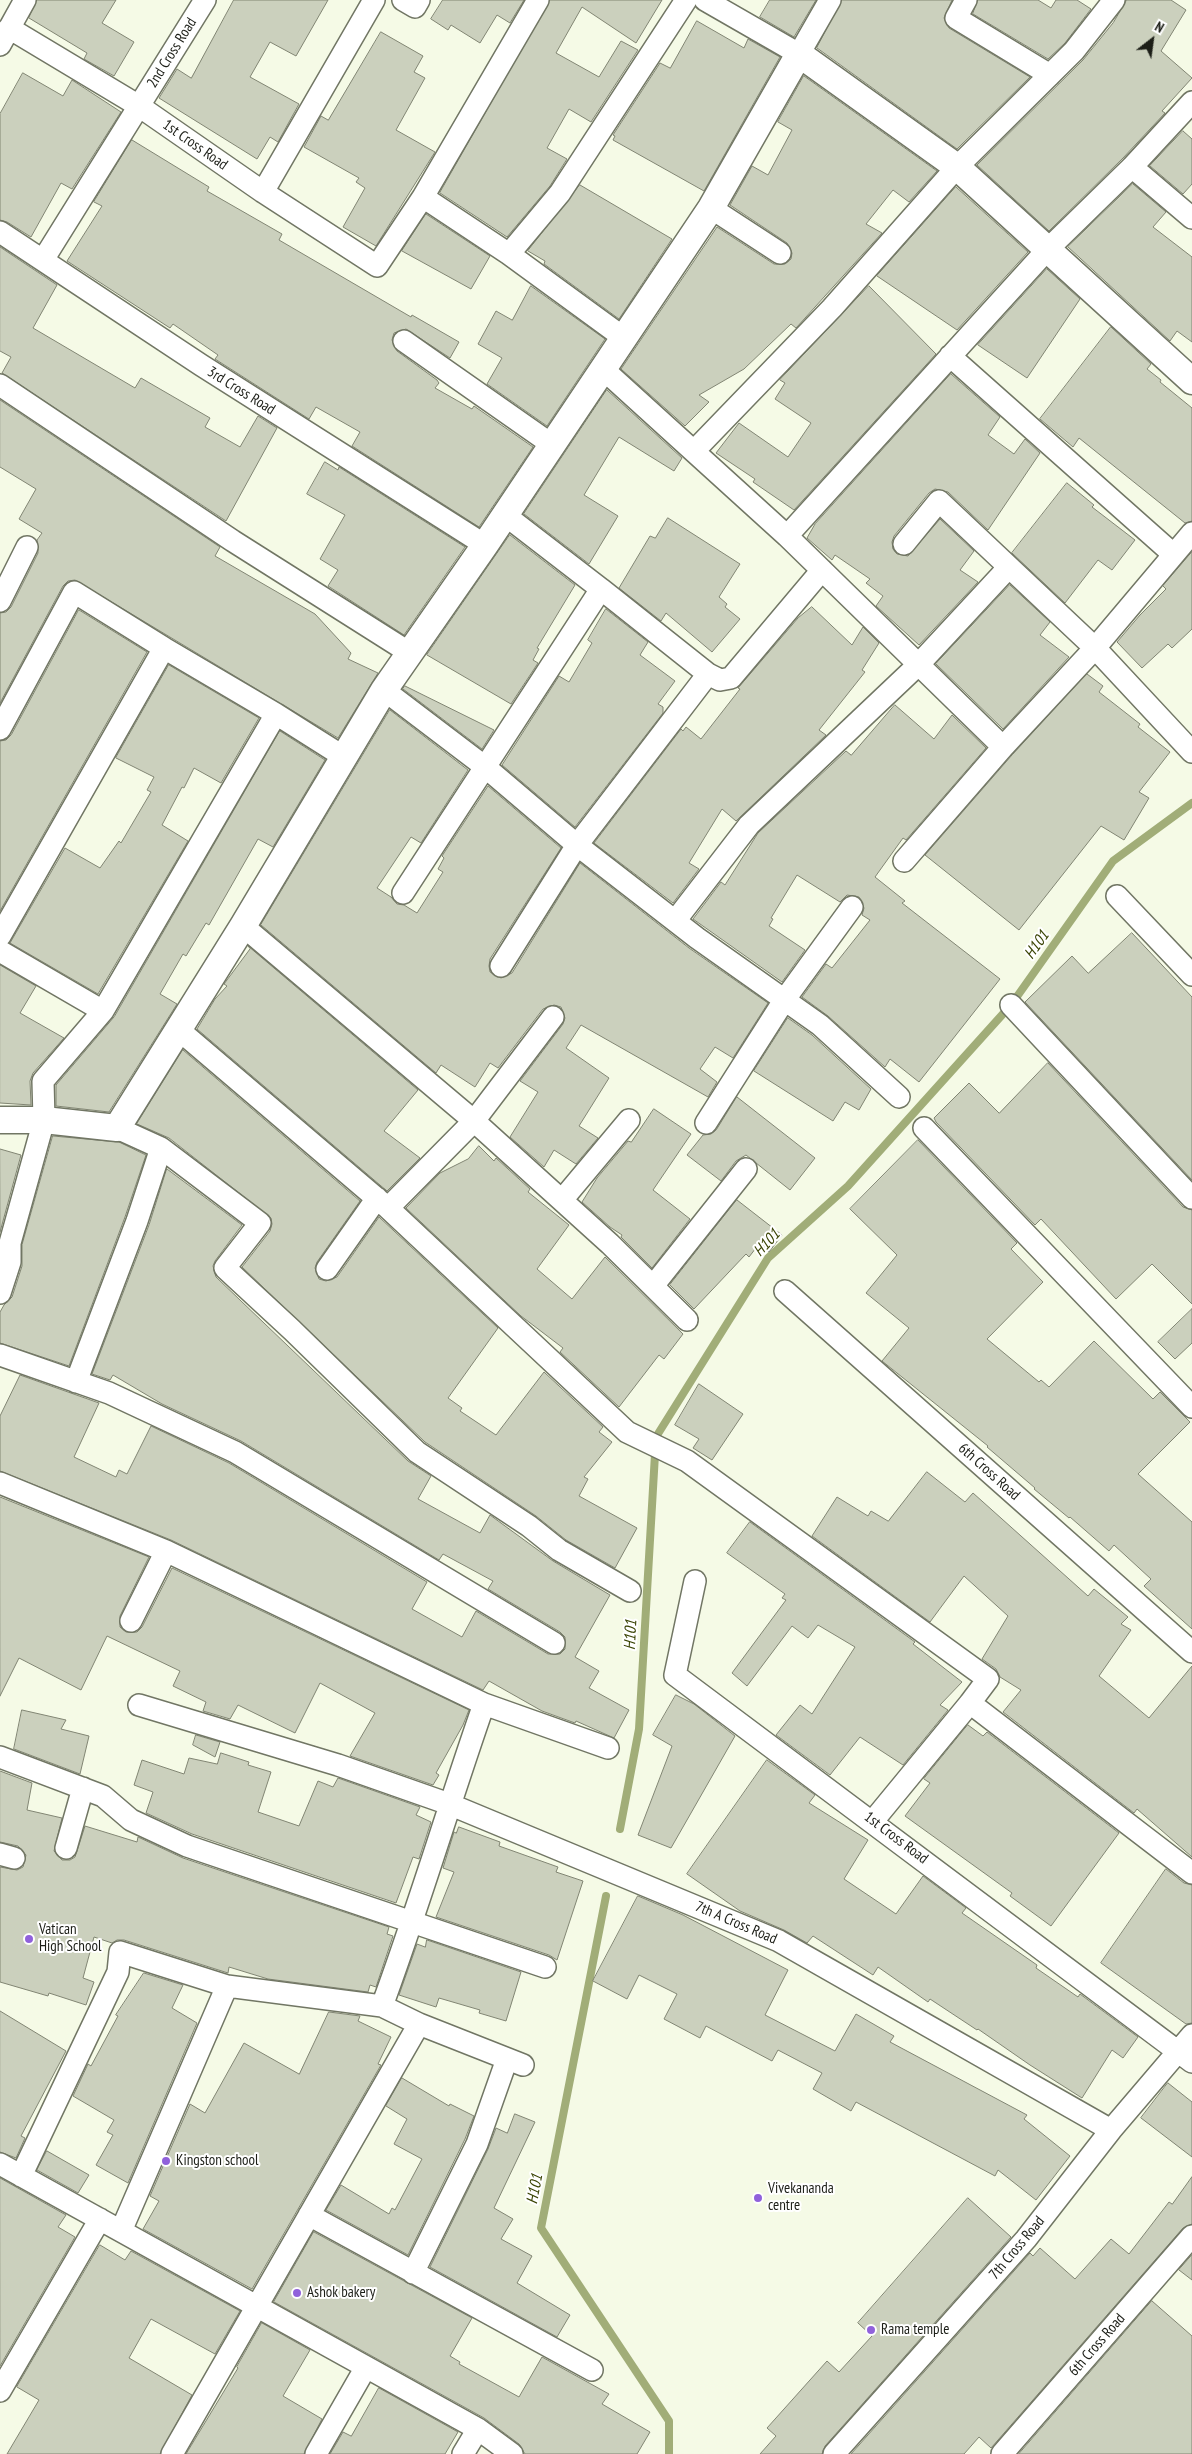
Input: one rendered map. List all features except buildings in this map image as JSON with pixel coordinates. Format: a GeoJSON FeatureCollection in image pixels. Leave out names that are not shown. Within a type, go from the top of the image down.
{"type":"FeatureCollection","features":[{"type":"Feature","properties":{"kind":"street"},"geometry":{"type":"LineString","coordinates":[[5,37],[25,0]]}},
{"type":"Feature","properties":{"kind":"street","name":"2nd Cross Road"},"geometry":{"type":"LineString","coordinates":[[43,260],[205,0]]}},
{"type":"Feature","properties":{"kind":"street"},"geometry":{"type":"LineString","coordinates":[[263,192],[374,0]]}},
{"type":"Feature","properties":{"kind":"street"},"geometry":{"type":"LineString","coordinates":[[403,0],[415,7],[419,0]]}},
{"type":"Feature","properties":{"kind":"street"},"geometry":{"type":"LineString","coordinates":[[538,0],[422,197],[509,254],[624,338]]}},
{"type":"Feature","properties":{"kind":"street"},"geometry":{"type":"LineString","coordinates":[[509,254],[560,193],[686,0]]}},
{"type":"Feature","properties":{"kind":"street"},"geometry":{"type":"LineString","coordinates":[[705,0],[799,54],[957,167],[1192,381]]}},
{"type":"Feature","properties":{"kind":"street"},"geometry":{"type":"LineString","coordinates":[[117,1128],[243,926],[384,690],[506,515],[551,444],[711,208],[830,0]]}},
{"type":"Feature","properties":{"kind":"street"},"geometry":{"type":"LineString","coordinates":[[966,0],[956,18],[1050,76]]}},
{"type":"Feature","properties":{"kind":"street"},"geometry":{"type":"LineString","coordinates":[[694,451],[832,308],[957,167],[1074,51],[1114,0]]}},
{"type":"Feature","properties":{"kind":"street","name":"1st Cross Road"},"geometry":{"type":"LineString","coordinates":[[5,37],[139,106],[263,192],[377,266],[422,197]]}},
{"type":"Feature","properties":{"kind":"street"},"geometry":{"type":"LineString","coordinates":[[787,536],[1047,250],[1132,167],[1192,102]]}},
{"type":"Feature","properties":{"kind":"street"},"geometry":{"type":"LineString","coordinates":[[1132,167],[1192,218]]}},
{"type":"Feature","properties":{"kind":"street"},"geometry":{"type":"LineString","coordinates":[[711,208],[780,253]]}},
{"type":"Feature","properties":{"kind":"street","name":"3rd Cross Road"},"geometry":{"type":"LineString","coordinates":[[0,232],[201,365],[485,545]]}},
{"type":"Feature","properties":{"kind":"street"},"geometry":{"type":"LineString","coordinates":[[404,341],[551,444]]}},
{"type":"Feature","properties":{"kind":"street"},"geometry":{"type":"LineString","coordinates":[[950,356],[1173,554]]}},
{"type":"Feature","properties":{"kind":"street"},"geometry":{"type":"LineString","coordinates":[[603,369],[787,536],[1003,747]]}},
{"type":"Feature","properties":{"kind":"street"},"geometry":{"type":"LineString","coordinates":[[0,386],[233,541],[410,653]]}},
{"type":"Feature","properties":{"kind":"street"},"geometry":{"type":"LineString","coordinates":[[904,544],[939,501],[1095,648],[1192,752]]}},
{"type":"Feature","properties":{"kind":"street"},"geometry":{"type":"LineString","coordinates":[[506,515],[708,674],[720,680],[731,678],[822,570]]}},
{"type":"Feature","properties":{"kind":"street"},"geometry":{"type":"LineString","coordinates":[[904,861],[1003,747],[1095,648],[1192,533]]}},
{"type":"Feature","properties":{"kind":"street"},"geometry":{"type":"LineString","coordinates":[[0,601],[27,547]]}},
{"type":"Feature","properties":{"kind":"street"},"geometry":{"type":"LineString","coordinates":[[675,921],[748,825],[918,664],[1009,566]]}},
{"type":"Feature","properties":{"kind":"street"},"geometry":{"type":"LineString","coordinates":[[403,894],[484,766],[601,589]]}},
{"type":"Feature","properties":{"kind":"street"},"geometry":{"type":"LineString","coordinates":[[0,729],[74,592],[344,757]]}},
{"type":"Feature","properties":{"kind":"street"},"geometry":{"type":"LineString","coordinates":[[0,936],[164,648]]}},
{"type":"Feature","properties":{"kind":"street"},"geometry":{"type":"LineString","coordinates":[[501,966],[577,845],[708,674]]}},
{"type":"Feature","properties":{"kind":"street"},"geometry":{"type":"LineString","coordinates":[[384,690],[484,766],[577,845],[675,921],[820,1025],[899,1097]]}},
{"type":"Feature","properties":{"kind":"street"},"geometry":{"type":"LineString","coordinates":[[0,1293],[10,1262],[10,1243],[44,1120],[43,1081],[103,1011],[276,714]]}},
{"type":"Feature","properties":{"kind":"street"},"geometry":{"type":"LineString","coordinates":[[1117,896],[1192,975]]}},
{"type":"Feature","properties":{"kind":"street"},"geometry":{"type":"LineString","coordinates":[[706,1124],[785,999],[852,907]]}},
{"type":"Feature","properties":{"kind":"street"},"geometry":{"type":"LineString","coordinates":[[243,926],[474,1121],[562,1200],[687,1320]]}},
{"type":"Feature","properties":{"kind":"street"},"geometry":{"type":"LineString","coordinates":[[0,951],[103,1011]]}},
{"type":"Feature","properties":{"kind":"street"},"geometry":{"type":"LineString","coordinates":[[1011,1005],[1192,1198]]}},
{"type":"Feature","properties":{"kind":"street"},"geometry":{"type":"LineString","coordinates":[[327,1269],[383,1203],[474,1121],[553,1017]]}},
{"type":"Feature","properties":{"kind":"street"},"geometry":{"type":"LineString","coordinates":[[179,1030],[383,1203],[627,1432],[687,1461],[988,1679],[873,1821]]}},
{"type":"Feature","properties":{"kind":"street"},"geometry":{"type":"LineString","coordinates":[[0,1120],[44,1120],[117,1128],[161,1148],[260,1222],[225,1268],[292,1330],[417,1452],[529,1526],[559,1550],[630,1591]]}},
{"type":"Feature","properties":{"kind":"street"},"geometry":{"type":"LineString","coordinates":[[562,1200],[629,1120]]}},
{"type":"Feature","properties":{"kind":"street"},"geometry":{"type":"LineString","coordinates":[[924,1128],[1192,1407]]}},
{"type":"Feature","properties":{"kind":"street"},"geometry":{"type":"LineString","coordinates":[[76,1382],[138,1221],[161,1148]]}},
{"type":"Feature","properties":{"kind":"street"},"geometry":{"type":"LineString","coordinates":[[653,1286],[746,1169]]}},
{"type":"Feature","properties":{"kind":"street","name":"6th Cross Road"},"geometry":{"type":"LineString","coordinates":[[785,1291],[1192,1652]]}},
{"type":"Feature","properties":{"kind":"street"},"geometry":{"type":"LineString","coordinates":[[0,1355],[109,1393],[235,1452],[554,1643]]}},
{"type":"Feature","properties":{"kind":"street"},"geometry":{"type":"LineString","coordinates":[[0,1483],[166,1552],[484,1704],[608,1748]]}},
{"type":"Feature","properties":{"kind":"street"},"geometry":{"type":"LineString","coordinates":[[131,1621],[166,1552]]}},
{"type":"Feature","properties":{"kind":"street","name":"1st Cross Road"},"geometry":{"type":"LineString","coordinates":[[695,1580],[675,1675],[873,1821],[1185,2057]]}},
{"type":"Feature","properties":{"kind":"street"},"geometry":{"type":"LineString","coordinates":[[970,1703],[1192,1873]]}},
{"type":"Feature","properties":{"kind":"street"},"geometry":{"type":"LineString","coordinates":[[382,2006],[414,1921],[449,1804],[484,1704]]}},
{"type":"Feature","properties":{"kind":"street","name":"7th A Cross Road"},"geometry":{"type":"LineString","coordinates":[[139,1705],[338,1765],[449,1804],[779,1941],[1111,2130]]}},
{"type":"Feature","properties":{"kind":"street"},"geometry":{"type":"LineString","coordinates":[[0,1757],[103,1796],[131,1820],[186,1846],[414,1921],[545,1967]]}},
{"type":"Feature","properties":{"kind":"street"},"geometry":{"type":"LineString","coordinates":[[66,1848],[83,1788]]}},
{"type":"Feature","properties":{"kind":"street"},"geometry":{"type":"LineString","coordinates":[[21,2176],[118,1972],[120,1952],[227,1986],[382,2006],[419,2024],[515,2062],[413,2273]]}},
{"type":"Feature","properties":{"kind":"street"},"geometry":{"type":"LineString","coordinates":[[120,2231],[227,1986]]}},
{"type":"Feature","properties":{"kind":"street"},"geometry":{"type":"LineString","coordinates":[[172,2454],[419,2024]]}},
{"type":"Feature","properties":{"kind":"street","name":"7th Cross Road"},"geometry":{"type":"LineString","coordinates":[[834,2454],[1026,2239],[1111,2130],[1185,2057],[1192,2035]]}},
{"type":"Feature","properties":{"kind":"street"},"geometry":{"type":"LineString","coordinates":[[0,2164],[478,2429],[512,2454]]}},
{"type":"Feature","properties":{"kind":"street"},"geometry":{"type":"LineString","coordinates":[[309,2215],[592,2370]]}},
{"type":"Feature","properties":{"kind":"street"},"geometry":{"type":"LineString","coordinates":[[0,2391],[100,2220]]}},
{"type":"Feature","properties":{"kind":"street","name":"6th Cross Road"},"geometry":{"type":"LineString","coordinates":[[1002,2454],[1192,2236]]}},
{"type":"Feature","properties":{"kind":"street"},"geometry":{"type":"LineString","coordinates":[[316,2454],[366,2367]]}},
{"type":"Feature","properties":{"kind":"street"},"geometry":{"type":"LineString","coordinates":[[463,2454],[478,2429]]}},
{"type":"Feature","properties":{"kind":"waterway","name":"H101"},"geometry":{"type":"LineString","coordinates":[[620,1829],[639,1729],[656,1437],[768,1258],[848,1186],[1011,1005],[1113,861],[1192,803]]}},
{"type":"Feature","properties":{"kind":"waterway","name":"H101"},"geometry":{"type":"LineString","coordinates":[[606,1896],[541,2228],[669,2421],[669,2454]]}},
{"type":"Feature","properties":{"kind":"place","name":"Vatican High School"},"geometry":{"type":"Point","coordinates":[29,1939]}},
{"type":"Feature","properties":{"kind":"place","name":"Kingston school"},"geometry":{"type":"Point","coordinates":[166,2161]}},
{"type":"Feature","properties":{"kind":"place","name":"Vivekananda centre"},"geometry":{"type":"Point","coordinates":[758,2198]}},
{"type":"Feature","properties":{"kind":"place","name":"Ashok bakery"},"geometry":{"type":"Point","coordinates":[297,2293]}},
{"type":"Feature","properties":{"kind":"place","name":"Rama temple"},"geometry":{"type":"Point","coordinates":[871,2330]}}]}
